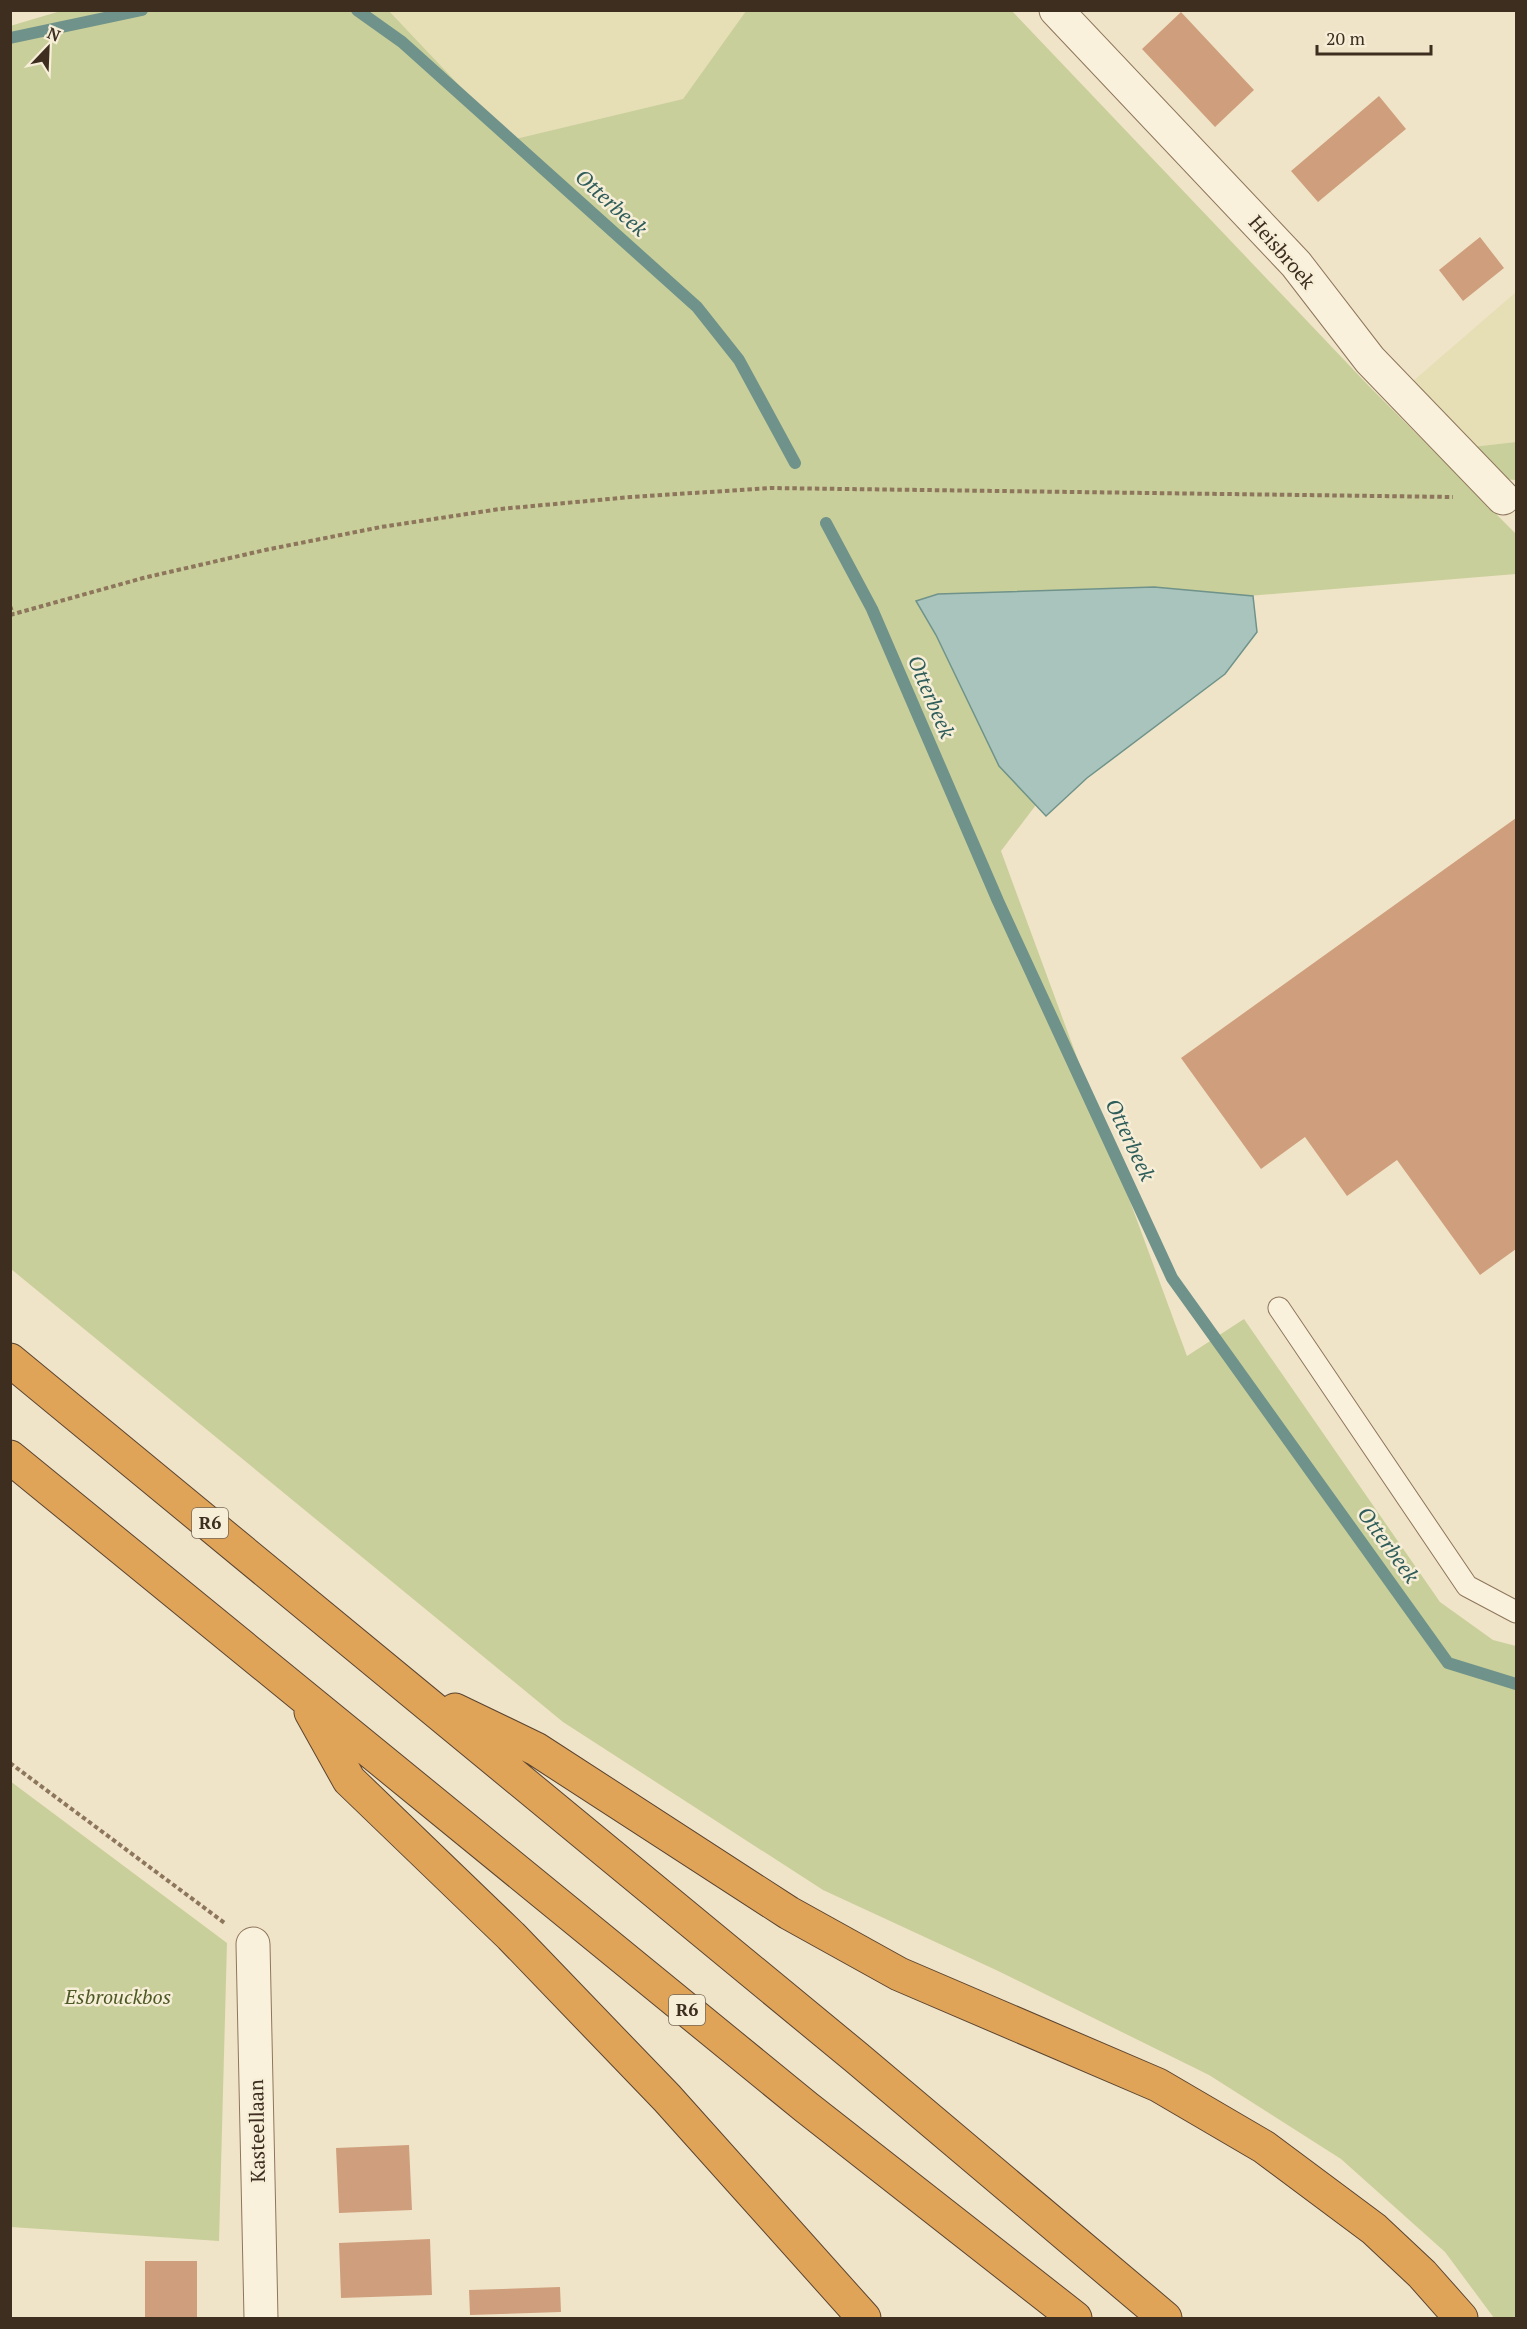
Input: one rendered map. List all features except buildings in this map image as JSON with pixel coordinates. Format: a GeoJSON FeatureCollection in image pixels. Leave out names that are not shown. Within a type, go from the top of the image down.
{"type":"FeatureCollection","features":[{"type":"Feature","properties":{"kind":"highway","name":"R6"},"geometry":{"type":"LineString","coordinates":[[10,1360],[848,2050],[1165,2319]]}},
{"type":"Feature","properties":{"kind":"highway","name":"R6"},"geometry":{"type":"LineString","coordinates":[[10,1457],[806,2107],[1075,2319]]}},
{"type":"Feature","properties":{"kind":"highway"},"geometry":{"type":"LineString","coordinates":[[408,1687],[536,1749],[789,1913],[899,1974],[1158,2085],[1264,2148],[1374,2229],[1422,2274],[1461,2319]]}},
{"type":"Feature","properties":{"kind":"highway"},"geometry":{"type":"LineString","coordinates":[[303,1698],[348,1780],[511,1936],[658,2090],[864,2319]]}},
{"type":"Feature","properties":{"kind":"street","name":"Heisbroek"},"geometry":{"type":"LineString","coordinates":[[1056,10],[1296,264],[1370,360],[1503,498]]}},
{"type":"Feature","properties":{"kind":"street","name":"Kasteellaan"},"geometry":{"type":"LineString","coordinates":[[253,1944],[261,2319]]}},
{"type":"Feature","properties":{"kind":"lane"},"geometry":{"type":"LineString","coordinates":[[1279,1308],[1467,1586],[1516,1612]]}},
{"type":"Feature","properties":{"kind":"path"},"geometry":{"type":"LineString","coordinates":[[10,606],[12,615],[143,578],[265,550],[381,528],[500,508],[631,497],[771,488],[1503,498]]}},
{"type":"Feature","properties":{"kind":"path"},"geometry":{"type":"LineString","coordinates":[[10,1763],[253,1944]]}},
{"type":"Feature","properties":{"kind":"shaded area"},"geometry":{"type":"Polygon","coordinates":[[[389,11],[746,11],[683,99],[511,140],[389,11]]]}},
{"type":"Feature","properties":{"kind":"shaded area"},"geometry":{"type":"Polygon","coordinates":[[[1516,292],[1516,442],[1472,447],[1412,382],[1516,292]]]}},
{"type":"Feature","properties":{"kind":"green space"},"geometry":{"type":"Polygon","coordinates":[[[64,10],[389,11],[511,140],[683,99],[746,11],[1012,11],[1367,384],[1516,534],[1516,574],[969,619],[1042,797],[1001,851],[1187,1356],[1244,1319],[1440,1602],[1493,1640],[1516,1646],[1516,2318],[1494,2318],[1445,2252],[1341,2159],[1209,2075],[996,1970],[823,1890],[563,1722],[11,1269],[10,26],[64,10]]]}},
{"type":"Feature","properties":{"kind":"green space"},"geometry":{"type":"Polygon","coordinates":[[[1516,442],[1516,480],[1501,479],[1472,447],[1516,442]]]}},
{"type":"Feature","properties":{"kind":"green space","name":"Esbrouckbos"},"geometry":{"type":"Polygon","coordinates":[[[10,1781],[227,1943],[219,2241],[11,2227],[10,1781]]]}},
{"type":"Feature","properties":{"kind":"water"},"geometry":{"type":"Polygon","coordinates":[[[1154,587],[1253,596],[1257,632],[1225,674],[1087,778],[1046,816],[999,766],[936,635],[916,601],[938,594],[1154,587]]]}},
{"type":"Feature","properties":{"kind":"waterway","name":"Otterbeek"},"geometry":{"type":"LineString","coordinates":[[10,38],[142,10]]}},
{"type":"Feature","properties":{"kind":"waterway","name":"Otterbeek"},"geometry":{"type":"LineString","coordinates":[[357,10],[402,42],[697,307],[739,360],[795,463]]}},
{"type":"Feature","properties":{"kind":"waterway","name":"Otterbeek"},"geometry":{"type":"LineString","coordinates":[[826,523],[872,609],[998,901],[1172,1278],[1448,1663],[1516,1684]]}}]}
